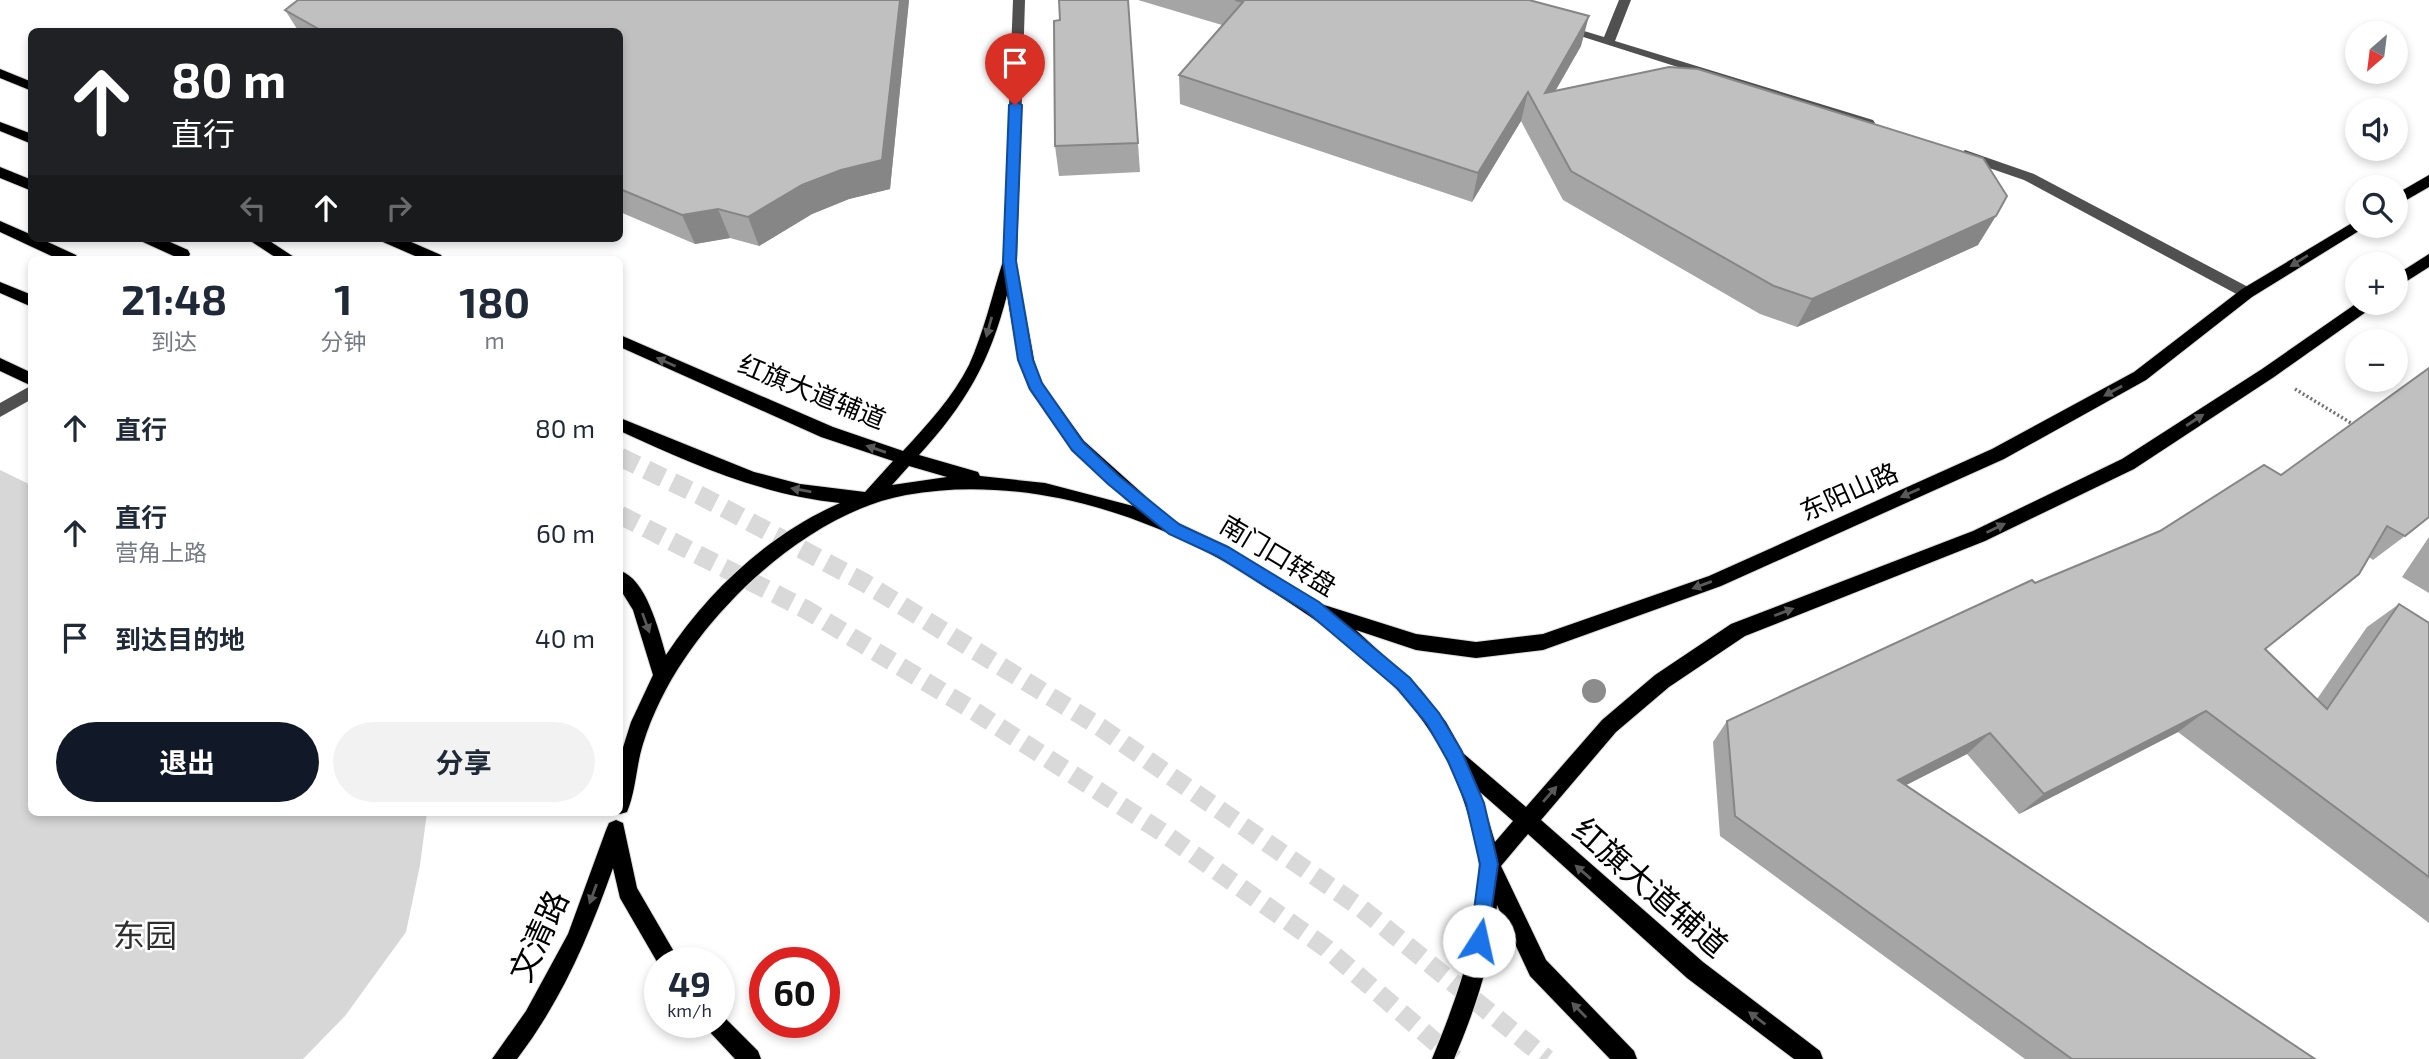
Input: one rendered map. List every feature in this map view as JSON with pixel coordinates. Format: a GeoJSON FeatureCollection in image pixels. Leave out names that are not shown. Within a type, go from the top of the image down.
{"type":"FeatureCollection","features":[{"type":"Feature","properties":{"kind":"main road"},"geometry":{"type":"LineString","coordinates":[[0,73],[28,84]]}},
{"type":"Feature","properties":{"kind":"main road"},"geometry":{"type":"LineString","coordinates":[[0,126],[28,138]]}},
{"type":"Feature","properties":{"kind":"main road"},"geometry":{"type":"LineString","coordinates":[[0,173],[28,184]]}},
{"type":"Feature","properties":{"kind":"main road"},"geometry":{"type":"LineString","coordinates":[[2408,193],[2429,180]]}},
{"type":"Feature","properties":{"kind":"main road"},"geometry":{"type":"LineString","coordinates":[[0,226],[28,239]]}},
{"type":"Feature","properties":{"kind":"main road","name":"东阳山路"},"geometry":{"type":"LineString","coordinates":[[1313,607],[1416,642],[1476,650],[1543,642],[1715,580],[1998,454],[2140,376],[2247,293],[2345,232]]}},
{"type":"Feature","properties":{"kind":"main road"},"geometry":{"type":"LineString","coordinates":[[34,242],[65,256]]}},
{"type":"Feature","properties":{"kind":"main road"},"geometry":{"type":"LineString","coordinates":[[157,242],[183,254]]}},
{"type":"Feature","properties":{"kind":"main road"},"geometry":{"type":"LineString","coordinates":[[260,242],[284,256]]}},
{"type":"Feature","properties":{"kind":"main road"},"geometry":{"type":"LineString","coordinates":[[397,242],[429,256]]}},
{"type":"Feature","properties":{"kind":"main road"},"geometry":{"type":"LineString","coordinates":[[2408,275],[2429,260]]}},
{"type":"Feature","properties":{"kind":"main road"},"geometry":{"type":"LineString","coordinates":[[623,425],[710,464],[764,482],[802,491],[869,499],[953,403],[970,378],[983,350],[1010,261]]}},
{"type":"Feature","properties":{"kind":"main road"},"geometry":{"type":"LineString","coordinates":[[1010,261],[1026,360],[1035,385],[1078,446],[1113,480],[1175,529]]}},
{"type":"Feature","properties":{"kind":"main road"},"geometry":{"type":"LineString","coordinates":[[0,286],[28,300]]}},
{"type":"Feature","properties":{"kind":"main road"},"geometry":{"type":"LineString","coordinates":[[1626,1059],[1538,968],[1489,864],[1609,726],[1662,681],[1738,630],[1979,536],[2128,464],[2268,373],[2351,315]]}},
{"type":"Feature","properties":{"kind":"main road","name":"红旗大道辅道"},"geometry":{"type":"LineString","coordinates":[[623,342],[827,432],[904,458],[989,482]]}},
{"type":"Feature","properties":{"kind":"main road"},"geometry":{"type":"LineString","coordinates":[[0,364],[28,378]]}},
{"type":"Feature","properties":{"kind":"main road","name":"南门口转盘"},"geometry":{"type":"LineString","coordinates":[[623,759],[662,674],[689,635],[725,595],[763,561],[803,531],[835,513],[901,488],[989,482],[1074,497],[1120,509],[1175,529],[1222,552],[1313,607],[1404,684],[1433,719],[1454,756],[1475,803],[1489,864],[1485,917],[1474,965],[1461,1018],[1443,1059]]}},
{"type":"Feature","properties":{"kind":"main road"},"geometry":{"type":"LineString","coordinates":[[623,580],[631,587],[647,623],[662,674]]}},
{"type":"Feature","properties":{"kind":"main road","name":"红旗大道辅道"},"geometry":{"type":"LineString","coordinates":[[1454,756],[1695,970],[1812,1059]]}},
{"type":"Feature","properties":{"kind":"main road"},"geometry":{"type":"LineString","coordinates":[[617,821],[627,891],[660,947]]}},
{"type":"Feature","properties":{"kind":"main road","name":"文清路"},"geometry":{"type":"LineString","coordinates":[[503,1059],[534,1019],[577,939],[617,821]]}},
{"type":"Feature","properties":{"kind":"main road"},"geometry":{"type":"LineString","coordinates":[[731,1038],[750,1059]]}},
{"type":"Feature","properties":{"kind":"street"},"geometry":{"type":"LineString","coordinates":[[1010,261],[1019,0]]}},
{"type":"Feature","properties":{"kind":"street"},"geometry":{"type":"LineString","coordinates":[[1608,42],[1625,0]]}},
{"type":"Feature","properties":{"kind":"street"},"geometry":{"type":"LineString","coordinates":[[1542,23],[1885,129]]}},
{"type":"Feature","properties":{"kind":"street"},"geometry":{"type":"LineString","coordinates":[[1950,150],[2029,177],[2247,293]]}},
{"type":"Feature","properties":{"kind":"street"},"geometry":{"type":"LineString","coordinates":[[0,411],[28,394]]}},
{"type":"Feature","properties":{"kind":"path"},"geometry":{"type":"LineString","coordinates":[[2268,373],[2360,429]]}},
{"type":"Feature","properties":{"kind":"green space","name":"东园"},"geometry":{"type":"Polygon","coordinates":[[[0,470],[28,484],[28,816],[426,816],[420,865],[406,932],[345,1016],[303,1059],[0,1059],[0,470]]]}},
{"type":"Feature","properties":{"kind":"building"},"geometry":{"type":"Polygon","coordinates":[[[298,0],[900,0],[882,160],[841,170],[802,185],[748,217],[718,209],[682,215],[623,190],[623,28],[317,28],[285,10],[298,0]]]}},
{"type":"Feature","properties":{"kind":"building"},"geometry":{"type":"Polygon","coordinates":[[[1059,0],[1128,0],[1138,143],[1055,146],[1054,21],[1060,20],[1059,0]]]}},
{"type":"Feature","properties":{"kind":"building"},"geometry":{"type":"Polygon","coordinates":[[[1235,0],[1529,0],[1589,16],[1545,93],[1669,67],[1698,69],[1983,158],[2007,196],[1996,216],[1812,299],[1774,286],[1571,171],[1528,92],[1478,173],[1179,75],[1243,2],[1235,0]]]}},
{"type":"Feature","properties":{"kind":"building"},"geometry":{"type":"Polygon","coordinates":[[[2429,368],[2429,517],[2405,536],[2387,526],[2359,574],[2265,649],[2327,709],[2399,604],[2429,623],[2429,877],[2206,711],[2044,794],[1990,733],[1898,780],[2315,1059],[2072,1059],[1735,816],[1727,721],[2032,580],[2035,583],[2160,531],[2264,465],[2281,475],[2396,392],[2408,392],[2408,383],[2429,368]]]}},
{"type":"Feature","properties":{"kind":"tunnel"},"geometry":{"type":"LineString","coordinates":[[623,458],[703,497],[865,583],[1100,727],[1361,908],[1547,1059]]}},
{"type":"Feature","properties":{"kind":"tunnel"},"geometry":{"type":"LineString","coordinates":[[623,517],[805,609],[974,711],[1165,834],[1326,948],[1455,1059]]}},
{"type":"Feature","properties":{"kind":"route"},"geometry":{"type":"LineString","coordinates":[[1015,105],[1010,261],[1026,360],[1035,385],[1078,446],[1113,480],[1175,529],[1222,552],[1313,607],[1404,684],[1433,719],[1454,756],[1475,803],[1489,864],[1485,917],[1479,941]]}}]}
